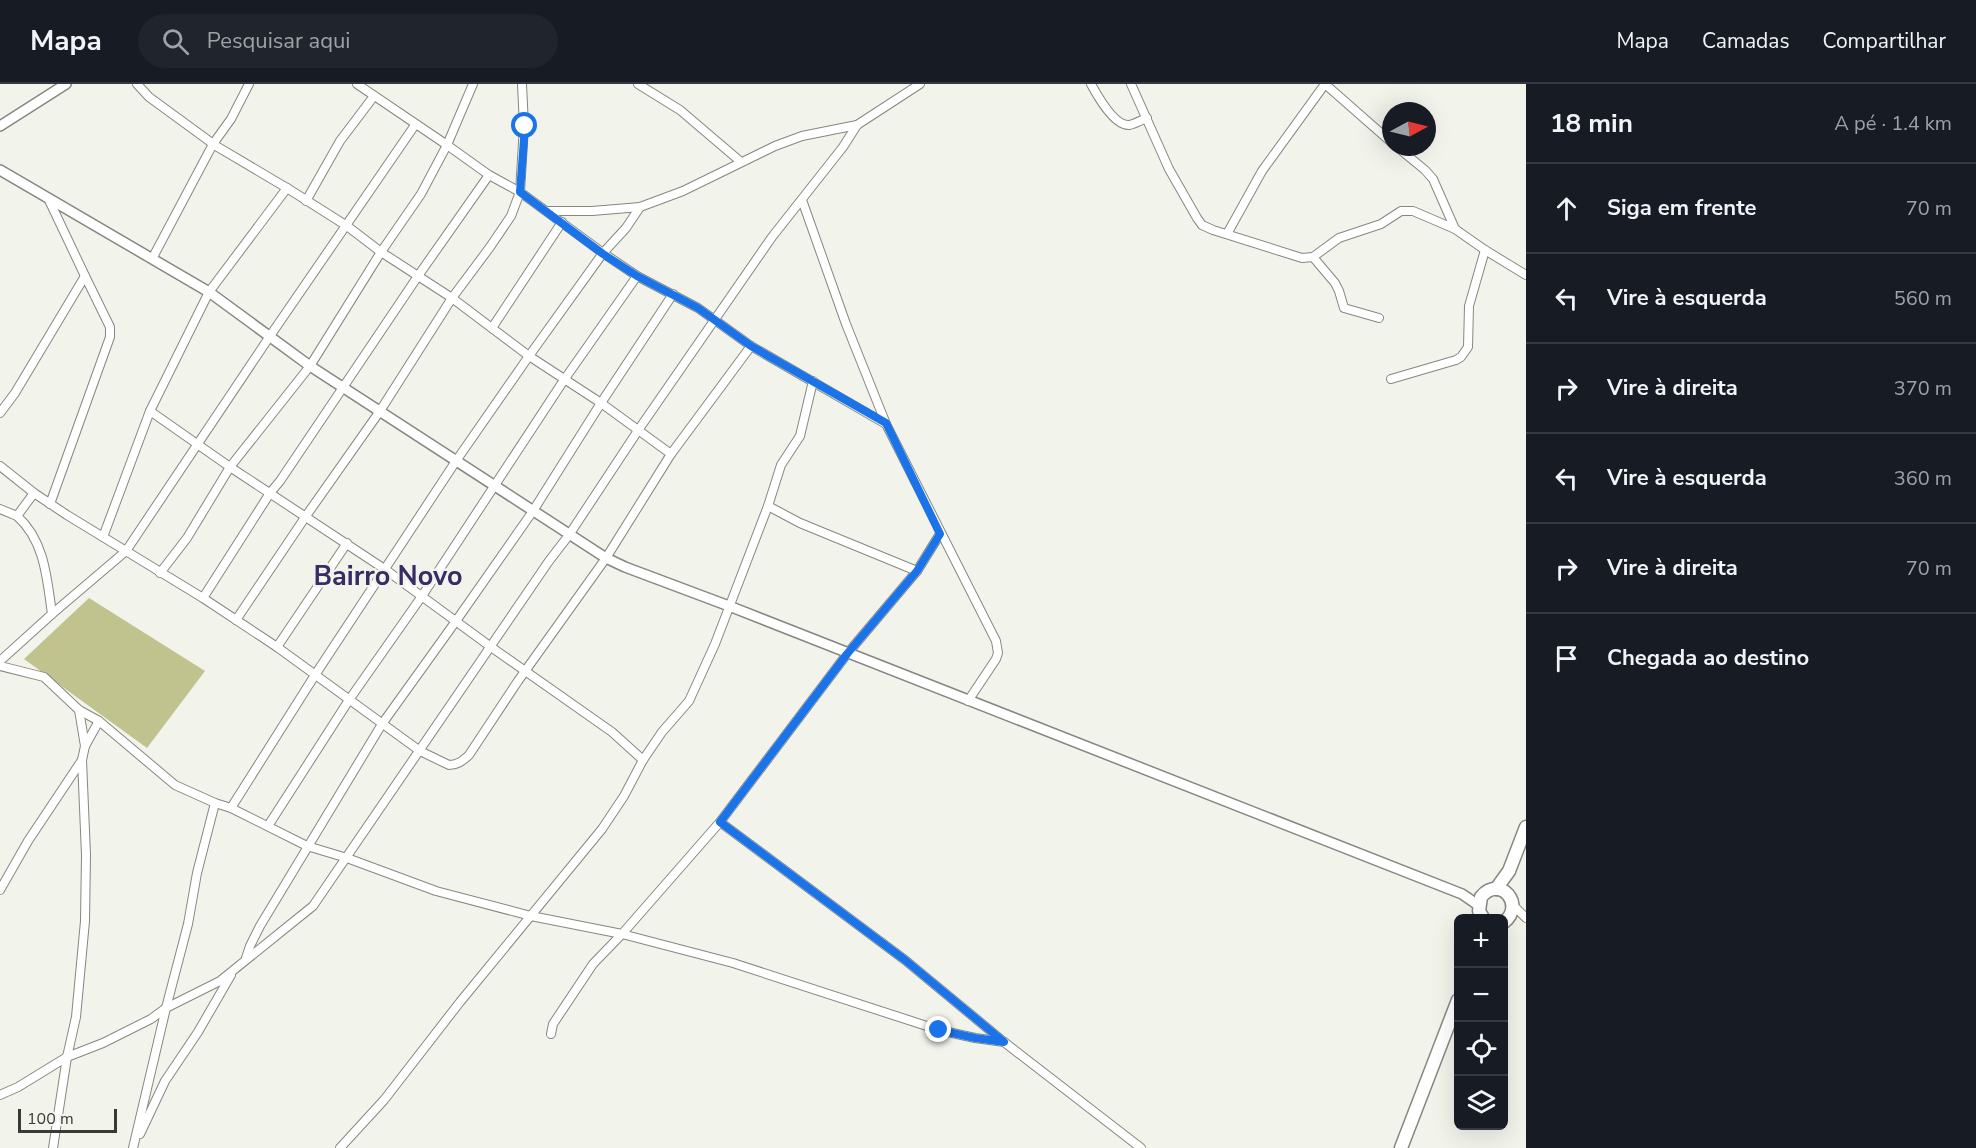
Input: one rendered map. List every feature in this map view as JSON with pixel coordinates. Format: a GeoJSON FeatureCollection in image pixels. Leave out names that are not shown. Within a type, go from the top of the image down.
{"type":"FeatureCollection","features":[{"type":"Feature","properties":{"kind":"main road"},"geometry":{"type":"LineString","coordinates":[[1483,914],[1481,900],[1496,889],[1509,871],[1526,827]]}},
{"type":"Feature","properties":{"kind":"main road"},"geometry":{"type":"LineString","coordinates":[[1508,914],[1511,900],[1509,871]]}},
{"type":"Feature","properties":{"kind":"main road"},"geometry":{"type":"LineString","coordinates":[[1496,889],[1505,891],[1511,900]]}},
{"type":"Feature","properties":{"kind":"main road"},"geometry":{"type":"LineString","coordinates":[[1401,1148],[1454,1010]]}},
{"type":"Feature","properties":{"kind":"street"},"geometry":{"type":"LineString","coordinates":[[0,126],[66,84]]}},
{"type":"Feature","properties":{"kind":"street"},"geometry":{"type":"LineString","coordinates":[[137,84],[149,97],[213,144],[347,226],[381,252],[452,298],[529,356],[639,429],[671,454]]}},
{"type":"Feature","properties":{"kind":"street"},"geometry":{"type":"LineString","coordinates":[[152,259],[213,144],[231,119],[249,84]]}},
{"type":"Feature","properties":{"kind":"street"},"geometry":{"type":"LineString","coordinates":[[357,84],[489,175],[520,192],[603,254],[637,276],[674,294],[751,346],[886,423]]}},
{"type":"Feature","properties":{"kind":"street"},"geometry":{"type":"LineString","coordinates":[[160,573],[187,538],[230,467],[310,366],[381,252],[421,194],[447,145],[473,84]]}},
{"type":"Feature","properties":{"kind":"street"},"geometry":{"type":"LineString","coordinates":[[236,620],[380,411],[452,298],[511,216],[520,192],[525,126],[522,84]]}},
{"type":"Feature","properties":{"kind":"street"},"geometry":{"type":"LineString","coordinates":[[639,84],[680,110],[741,162]]}},
{"type":"Feature","properties":{"kind":"street"},"geometry":{"type":"LineString","coordinates":[[0,1095],[18,1087],[66,1057],[103,1043],[220,981],[313,906],[772,237],[857,125],[920,84]]}},
{"type":"Feature","properties":{"kind":"street"},"geometry":{"type":"LineString","coordinates":[[1091,84],[1110,114],[1123,124],[1128,125],[1147,118]]}},
{"type":"Feature","properties":{"kind":"street"},"geometry":{"type":"LineString","coordinates":[[1131,84],[1169,169],[1202,225],[1302,258],[1313,257],[1339,238],[1381,224],[1401,211],[1413,211],[1455,229],[1526,275]]}},
{"type":"Feature","properties":{"kind":"street"},"geometry":{"type":"LineString","coordinates":[[1227,234],[1262,171],[1325,84],[1382,134]]}},
{"type":"Feature","properties":{"kind":"street"},"geometry":{"type":"LineString","coordinates":[[306,201],[340,141],[374,96]]}},
{"type":"Feature","properties":{"kind":"street"},"geometry":{"type":"LineString","coordinates":[[415,125],[126,551],[52,614],[0,664],[44,677],[79,710],[99,721],[175,785],[231,808],[307,846],[347,858],[436,891],[531,916],[622,934],[733,963],[939,1030],[1004,1042]]}},
{"type":"Feature","properties":{"kind":"street"},"geometry":{"type":"LineString","coordinates":[[547,211],[592,211],[640,207],[683,191],[775,146],[802,136],[857,125]]}},
{"type":"Feature","properties":{"kind":"street"},"geometry":{"type":"LineString","coordinates":[[1408,156],[1433,179],[1455,229]]}},
{"type":"Feature","properties":{"kind":"street"},"geometry":{"type":"LineString","coordinates":[[0,170],[209,292],[310,366],[606,558],[1481,900]]}},
{"type":"Feature","properties":{"kind":"street"},"geometry":{"type":"LineString","coordinates":[[203,598],[270,493],[489,175]]}},
{"type":"Feature","properties":{"kind":"street"},"geometry":{"type":"LineString","coordinates":[[103,537],[150,411],[209,292],[288,188]]}},
{"type":"Feature","properties":{"kind":"street"},"geometry":{"type":"LineString","coordinates":[[48,198],[110,327],[110,337],[50,504]]}},
{"type":"Feature","properties":{"kind":"street"},"geometry":{"type":"LineString","coordinates":[[802,200],[846,324],[886,423],[998,648],[996,658],[968,701]]}},
{"type":"Feature","properties":{"kind":"street"},"geometry":{"type":"LineString","coordinates":[[231,808],[315,675],[456,461],[529,356],[640,207]]}},
{"type":"Feature","properties":{"kind":"street"},"geometry":{"type":"LineString","coordinates":[[492,328],[562,222]]}},
{"type":"Feature","properties":{"kind":"street"},"geometry":{"type":"LineString","coordinates":[[1391,379],[1456,360],[1464,353],[1469,340],[1467,319],[1469,306],[1485,250]]}},
{"type":"Feature","properties":{"kind":"street"},"geometry":{"type":"LineString","coordinates":[[1313,257],[1340,291],[1344,308],[1379,318]]}},
{"type":"Feature","properties":{"kind":"street"},"geometry":{"type":"LineString","coordinates":[[0,413],[15,393],[86,276]]}},
{"type":"Feature","properties":{"kind":"street"},"geometry":{"type":"LineString","coordinates":[[268,826],[349,700],[422,596],[564,380],[637,276]]}},
{"type":"Feature","properties":{"kind":"street"},"geometry":{"type":"LineString","coordinates":[[246,958],[260,926],[382,724],[532,511],[674,294]]}},
{"type":"Feature","properties":{"kind":"street"},"geometry":{"type":"LineString","coordinates":[[0,466],[50,504],[203,598],[277,647],[420,751],[449,765],[461,763],[469,755],[525,671],[606,558],[671,454],[751,346]]}},
{"type":"Feature","properties":{"kind":"street"},"geometry":{"type":"LineString","coordinates":[[340,1148],[384,1100],[460,1002],[602,829],[662,732],[689,701],[715,644],[768,506],[781,465],[800,436],[813,381]]}},
{"type":"Feature","properties":{"kind":"street"},"geometry":{"type":"LineString","coordinates":[[150,411],[386,570],[490,647],[612,732],[643,760]]}},
{"type":"Feature","properties":{"kind":"street"},"geometry":{"type":"LineString","coordinates":[[17,516],[34,493]]}},
{"type":"Feature","properties":{"kind":"street"},"geometry":{"type":"LineString","coordinates":[[768,506],[800,523],[917,571]]}},
{"type":"Feature","properties":{"kind":"street"},"geometry":{"type":"LineString","coordinates":[[0,508],[17,516],[27,525],[37,540],[44,562],[52,614]]}},
{"type":"Feature","properties":{"kind":"street"},"geometry":{"type":"LineString","coordinates":[[551,1034],[553,1024],[592,964],[622,934],[720,822],[847,654],[917,571],[940,534]]}},
{"type":"Feature","properties":{"kind":"street"},"geometry":{"type":"LineString","coordinates":[[277,647],[347,543]]}},
{"type":"Feature","properties":{"kind":"street"},"geometry":{"type":"LineString","coordinates":[[79,710],[85,746]]}},
{"type":"Feature","properties":{"kind":"street"},"geometry":{"type":"LineString","coordinates":[[53,1148],[66,1057],[76,1017],[85,921],[86,855],[82,760],[85,746],[99,721]]}},
{"type":"Feature","properties":{"kind":"street"},"geometry":{"type":"LineString","coordinates":[[0,890],[28,841],[82,760]]}},
{"type":"Feature","properties":{"kind":"street"},"geometry":{"type":"LineString","coordinates":[[215,803],[133,1148],[165,1081],[198,1032],[233,971]]}},
{"type":"Feature","properties":{"kind":"street"},"geometry":{"type":"LineString","coordinates":[[720,822],[905,960],[1004,1042],[1141,1148]]}},
{"type":"Feature","properties":{"kind":"street"},"geometry":{"type":"LineString","coordinates":[[1511,900],[1526,919]]}},
{"type":"Feature","properties":{"kind":"street"},"geometry":{"type":"LineString","coordinates":[[1508,920],[1526,919]]}},
{"type":"Feature","properties":{"kind":"green space"},"geometry":{"type":"Polygon","coordinates":[[[89,598],[205,671],[147,748],[24,659],[89,598]]]}},
{"type":"Feature","properties":{"kind":"district","name":"Bairro Novo"},"geometry":{"type":"Point","coordinates":[388,576]}},
{"type":"Feature","properties":{"kind":"route"},"geometry":{"type":"LineString","coordinates":[[525,126],[520,192],[603,254],[637,276],[698,308],[751,346],[886,423],[940,534],[917,571],[847,654],[720,822],[905,960],[1004,1042],[939,1030]]}}]}
